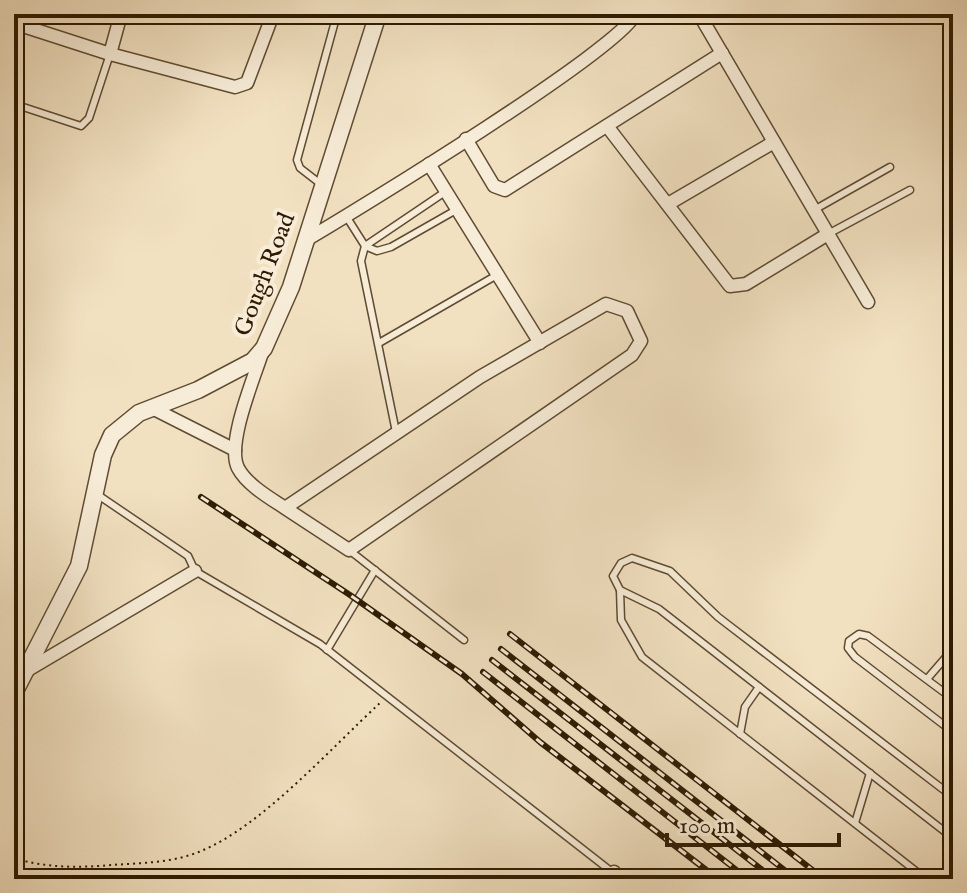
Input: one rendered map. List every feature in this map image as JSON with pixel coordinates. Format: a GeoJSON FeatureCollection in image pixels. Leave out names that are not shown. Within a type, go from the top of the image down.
{"type":"FeatureCollection","features":[{"type":"Feature","properties":{"kind":"street"},"geometry":{"type":"LineString","coordinates":[[110,54],[121,14]]}},
{"type":"Feature","properties":{"kind":"street"},"geometry":{"type":"LineString","coordinates":[[14,23],[110,54],[235,87],[247,83],[254,71],[273,14]]}},
{"type":"Feature","properties":{"kind":"street","name":"Gough Road"},"geometry":{"type":"LineString","coordinates":[[14,693],[79,566],[103,455],[112,435],[139,413],[198,390],[253,361],[264,348],[291,287],[378,14]]}},
{"type":"Feature","properties":{"kind":"street"},"geometry":{"type":"LineString","coordinates":[[306,240],[429,164],[620,34],[635,14]]}},
{"type":"Feature","properties":{"kind":"street"},"geometry":{"type":"LineString","coordinates":[[699,14],[868,302]]}},
{"type":"Feature","properties":{"kind":"street"},"geometry":{"type":"LineString","coordinates":[[466,139],[499,190],[722,53]]}},
{"type":"Feature","properties":{"kind":"street"},"geometry":{"type":"LineString","coordinates":[[607,126],[730,286],[746,284],[828,234]]}},
{"type":"Feature","properties":{"kind":"street"},"geometry":{"type":"LineString","coordinates":[[668,204],[774,142]]}},
{"type":"Feature","properties":{"kind":"street"},"geometry":{"type":"LineString","coordinates":[[429,164],[540,343]]}},
{"type":"Feature","properties":{"kind":"street"},"geometry":{"type":"LineString","coordinates":[[264,348],[235,450],[239,469],[249,481],[285,508],[349,550],[534,426],[632,355],[641,341],[627,311],[606,304],[396,432],[285,508]]}},
{"type":"Feature","properties":{"kind":"street"},"geometry":{"type":"LineString","coordinates":[[152,408],[235,450]]}},
{"type":"Feature","properties":{"kind":"street"},"geometry":{"type":"LineString","coordinates":[[26,671],[195,571]]}},
{"type":"Feature","properties":{"kind":"lane"},"geometry":{"type":"LineString","coordinates":[[322,185],[300,168],[297,160],[337,14]]}},
{"type":"Feature","properties":{"kind":"lane"},"geometry":{"type":"LineString","coordinates":[[14,104],[81,126],[89,118],[110,54]]}},
{"type":"Feature","properties":{"kind":"lane"},"geometry":{"type":"LineString","coordinates":[[814,210],[890,167]]}},
{"type":"Feature","properties":{"kind":"lane"},"geometry":{"type":"LineString","coordinates":[[828,234],[910,190]]}},
{"type":"Feature","properties":{"kind":"lane"},"geometry":{"type":"LineString","coordinates":[[365,246],[445,192]]}},
{"type":"Feature","properties":{"kind":"lane"},"geometry":{"type":"LineString","coordinates":[[365,246],[385,250],[456,210]]}},
{"type":"Feature","properties":{"kind":"lane"},"geometry":{"type":"LineString","coordinates":[[346,216],[365,246],[362,272],[396,432]]}},
{"type":"Feature","properties":{"kind":"lane"},"geometry":{"type":"LineString","coordinates":[[379,343],[497,275]]}},
{"type":"Feature","properties":{"kind":"lane"},"geometry":{"type":"LineString","coordinates":[[95,492],[188,556],[195,571],[327,650],[616,877]]}},
{"type":"Feature","properties":{"kind":"lane"},"geometry":{"type":"LineString","coordinates":[[349,550],[464,640]]}},
{"type":"Feature","properties":{"kind":"lane"},"geometry":{"type":"LineString","coordinates":[[926,879],[682,692],[633,648],[621,620],[620,590],[613,576],[627,559],[646,560],[670,571],[718,617],[953,797]]}},
{"type":"Feature","properties":{"kind":"lane"},"geometry":{"type":"LineString","coordinates":[[327,650],[375,570]]}},
{"type":"Feature","properties":{"kind":"lane"},"geometry":{"type":"LineString","coordinates":[[620,590],[659,609],[953,838]]}},
{"type":"Feature","properties":{"kind":"lane"},"geometry":{"type":"LineString","coordinates":[[953,699],[868,636],[856,635],[849,641],[848,648],[855,657],[953,732]]}},
{"type":"Feature","properties":{"kind":"lane"},"geometry":{"type":"LineString","coordinates":[[927,679],[953,649]]}},
{"type":"Feature","properties":{"kind":"lane"},"geometry":{"type":"LineString","coordinates":[[740,734],[745,707],[759,687]]}},
{"type":"Feature","properties":{"kind":"lane"},"geometry":{"type":"LineString","coordinates":[[855,823],[870,773]]}},
{"type":"Feature","properties":{"kind":"path"},"geometry":{"type":"LineString","coordinates":[[14,858],[37,866],[94,866],[172,860],[203,851],[256,817],[386,696]]}},
{"type":"Feature","properties":{"kind":"railway"},"geometry":{"type":"LineString","coordinates":[[201,497],[350,595],[462,674],[540,742],[718,879]]}},
{"type":"Feature","properties":{"kind":"railway"},"geometry":{"type":"LineString","coordinates":[[510,634],[824,879]]}},
{"type":"Feature","properties":{"kind":"railway"},"geometry":{"type":"LineString","coordinates":[[501,649],[796,879]]}},
{"type":"Feature","properties":{"kind":"railway"},"geometry":{"type":"LineString","coordinates":[[492,660],[774,879]]}},
{"type":"Feature","properties":{"kind":"railway"},"geometry":{"type":"LineString","coordinates":[[483,672],[748,879]]}}]}
